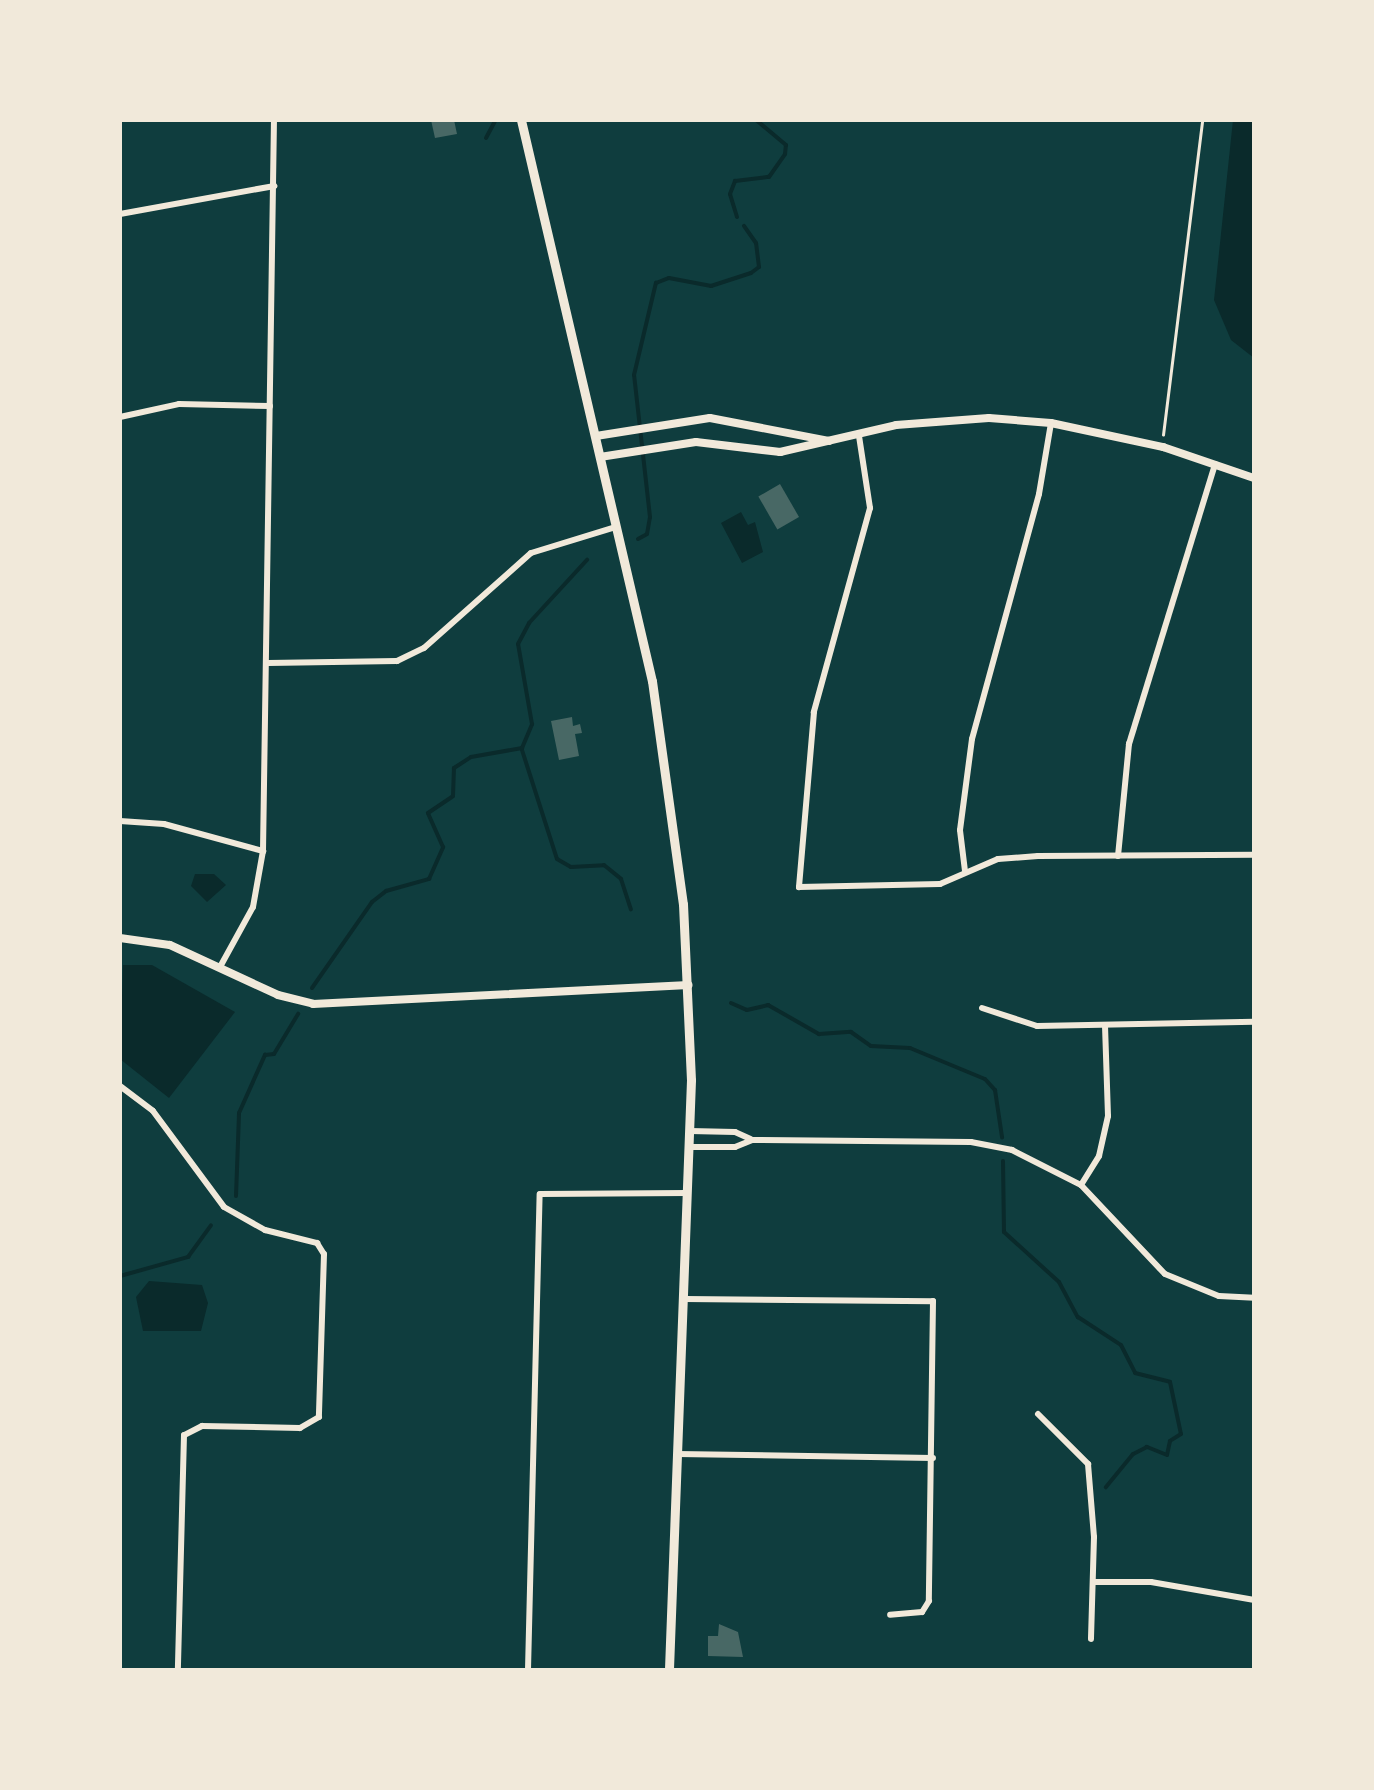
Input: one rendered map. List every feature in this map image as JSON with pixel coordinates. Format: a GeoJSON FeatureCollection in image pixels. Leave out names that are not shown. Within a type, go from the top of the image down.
{"type":"FeatureCollection","features":[{"type":"Feature","properties":{"kind":"main road"},"geometry":{"type":"LineString","coordinates":[[522,120],[662,741],[689,986],[690,1147],[669,1670]]}},
{"type":"Feature","properties":{"kind":"street"},"geometry":{"type":"LineString","coordinates":[[220,967],[253,907],[263,851],[274,120]]}},
{"type":"Feature","properties":{"kind":"street"},"geometry":{"type":"LineString","coordinates":[[120,214],[274,186]]}},
{"type":"Feature","properties":{"kind":"street"},"geometry":{"type":"LineString","coordinates":[[120,417],[179,404],[270,406]]}},
{"type":"Feature","properties":{"kind":"street"},"geometry":{"type":"LineString","coordinates":[[596,436],[710,418],[834,442]]}},
{"type":"Feature","properties":{"kind":"street"},"geometry":{"type":"LineString","coordinates":[[600,457],[696,442],[780,452],[975,418],[1051,423],[1163,447],[1254,478]]}},
{"type":"Feature","properties":{"kind":"street"},"geometry":{"type":"LineString","coordinates":[[965,871],[960,830],[972,740],[1039,494],[1051,423]]}},
{"type":"Feature","properties":{"kind":"street"},"geometry":{"type":"LineString","coordinates":[[859,436],[870,508],[811,728],[800,887],[878,890],[940,884],[998,859],[1254,856]]}},
{"type":"Feature","properties":{"kind":"street"},"geometry":{"type":"LineString","coordinates":[[1118,856],[1130,744],[1214,464]]}},
{"type":"Feature","properties":{"kind":"street"},"geometry":{"type":"LineString","coordinates":[[268,663],[396,661],[424,648],[531,553],[616,527]]}},
{"type":"Feature","properties":{"kind":"street"},"geometry":{"type":"LineString","coordinates":[[120,821],[164,824],[263,851]]}},
{"type":"Feature","properties":{"kind":"street"},"geometry":{"type":"LineString","coordinates":[[120,938],[170,945],[313,1004],[689,986]]}},
{"type":"Feature","properties":{"kind":"street"},"geometry":{"type":"LineString","coordinates":[[982,1008],[1024,1024],[1254,1022]]}},
{"type":"Feature","properties":{"kind":"street"},"geometry":{"type":"LineString","coordinates":[[1082,1185],[1099,1156],[1108,1116],[1104,1025]]}},
{"type":"Feature","properties":{"kind":"street"},"geometry":{"type":"LineString","coordinates":[[120,1086],[153,1112],[224,1207],[265,1230],[317,1243],[324,1262],[315,1422],[300,1428],[189,1430],[182,1442],[178,1670]]}},
{"type":"Feature","properties":{"kind":"street"},"geometry":{"type":"LineString","coordinates":[[690,1131],[735,1132],[752,1140]]}},
{"type":"Feature","properties":{"kind":"street"},"geometry":{"type":"LineString","coordinates":[[690,1147],[735,1147],[752,1140],[984,1144],[1035,1158],[1082,1185],[1166,1274],[1218,1296],[1254,1298]]}},
{"type":"Feature","properties":{"kind":"street"},"geometry":{"type":"LineString","coordinates":[[528,1670],[540,1194],[688,1193]]}},
{"type":"Feature","properties":{"kind":"street"},"geometry":{"type":"LineString","coordinates":[[684,1299],[934,1300],[929,1601],[922,1612],[890,1616]]}},
{"type":"Feature","properties":{"kind":"street"},"geometry":{"type":"LineString","coordinates":[[1038,1414],[1088,1464],[1094,1582],[1091,1640]]}},
{"type":"Feature","properties":{"kind":"street"},"geometry":{"type":"LineString","coordinates":[[677,1454],[933,1458]]}},
{"type":"Feature","properties":{"kind":"street"},"geometry":{"type":"LineString","coordinates":[[1094,1582],[1151,1582],[1254,1600]]}},
{"type":"Feature","properties":{"kind":"path"},"geometry":{"type":"LineString","coordinates":[[1163,447],[1202,120]]}},
{"type":"Feature","properties":{"kind":"water"},"geometry":{"type":"Polygon","coordinates":[[[1233,120],[1254,120],[1254,358],[1231,340],[1214,300],[1233,120]]]}},
{"type":"Feature","properties":{"kind":"water"},"geometry":{"type":"Polygon","coordinates":[[[741,512],[748,525],[755,522],[763,552],[742,563],[721,523],[741,512]]]}},
{"type":"Feature","properties":{"kind":"water"},"geometry":{"type":"Polygon","coordinates":[[[195,874],[214,874],[226,885],[207,902],[191,886],[195,874]]]}},
{"type":"Feature","properties":{"kind":"water"},"geometry":{"type":"Polygon","coordinates":[[[123,965],[152,965],[235,1012],[169,1098],[120,1059],[123,965]]]}},
{"type":"Feature","properties":{"kind":"water"},"geometry":{"type":"Polygon","coordinates":[[[149,1281],[202,1285],[208,1303],[201,1331],[143,1331],[136,1297],[149,1281]]]}},
{"type":"Feature","properties":{"kind":"building"},"geometry":{"type":"Polygon","coordinates":[[[431,120],[454,120],[457,134],[435,138],[431,120]]]}},
{"type":"Feature","properties":{"kind":"building"},"geometry":{"type":"Polygon","coordinates":[[[780,484],[799,517],[777,529],[758,497],[780,484]]]}},
{"type":"Feature","properties":{"kind":"building"},"geometry":{"type":"Polygon","coordinates":[[[572,717],[573,726],[580,724],[582,733],[575,734],[579,756],[559,760],[551,721],[572,717]]]}},
{"type":"Feature","properties":{"kind":"building"},"geometry":{"type":"Polygon","coordinates":[[[719,1624],[738,1632],[743,1657],[708,1656],[708,1636],[718,1636],[719,1624]]]}},
{"type":"Feature","properties":{"kind":"waterway"},"geometry":{"type":"LineString","coordinates":[[737,217],[730,194],[735,181],[769,177],[785,154],[786,145],[756,120]]}},
{"type":"Feature","properties":{"kind":"waterway"},"geometry":{"type":"LineString","coordinates":[[486,138],[495,121]]}},
{"type":"Feature","properties":{"kind":"waterway"},"geometry":{"type":"LineString","coordinates":[[638,539],[647,534],[650,517],[634,375],[656,283],[669,278],[711,286],[751,273],[759,267],[756,243],[744,226]]}},
{"type":"Feature","properties":{"kind":"waterway"},"geometry":{"type":"LineString","coordinates":[[312,988],[372,902],[386,891],[429,879],[443,847],[428,813],[453,796],[454,768],[471,757],[522,748],[532,724],[518,644],[529,623],[587,560]]}},
{"type":"Feature","properties":{"kind":"waterway"},"geometry":{"type":"LineString","coordinates":[[522,750],[557,859],[571,867],[604,865],[621,879],[631,909]]}},
{"type":"Feature","properties":{"kind":"waterway"},"geometry":{"type":"LineString","coordinates":[[731,1003],[747,1010],[768,1005],[819,1034],[851,1032],[871,1046],[910,1048],[985,1079],[995,1090],[1002,1137]]}},
{"type":"Feature","properties":{"kind":"waterway"},"geometry":{"type":"LineString","coordinates":[[236,1196],[239,1113],[265,1055],[274,1054],[298,1014]]}},
{"type":"Feature","properties":{"kind":"waterway"},"geometry":{"type":"LineString","coordinates":[[1003,1161],[1004,1232],[1059,1282],[1078,1317],[1121,1345],[1135,1373],[1170,1382],[1181,1434],[1170,1441],[1167,1455],[1147,1447],[1133,1454],[1106,1487]]}},
{"type":"Feature","properties":{"kind":"waterway"},"geometry":{"type":"LineString","coordinates":[[120,1276],[188,1257],[211,1225]]}}]}
